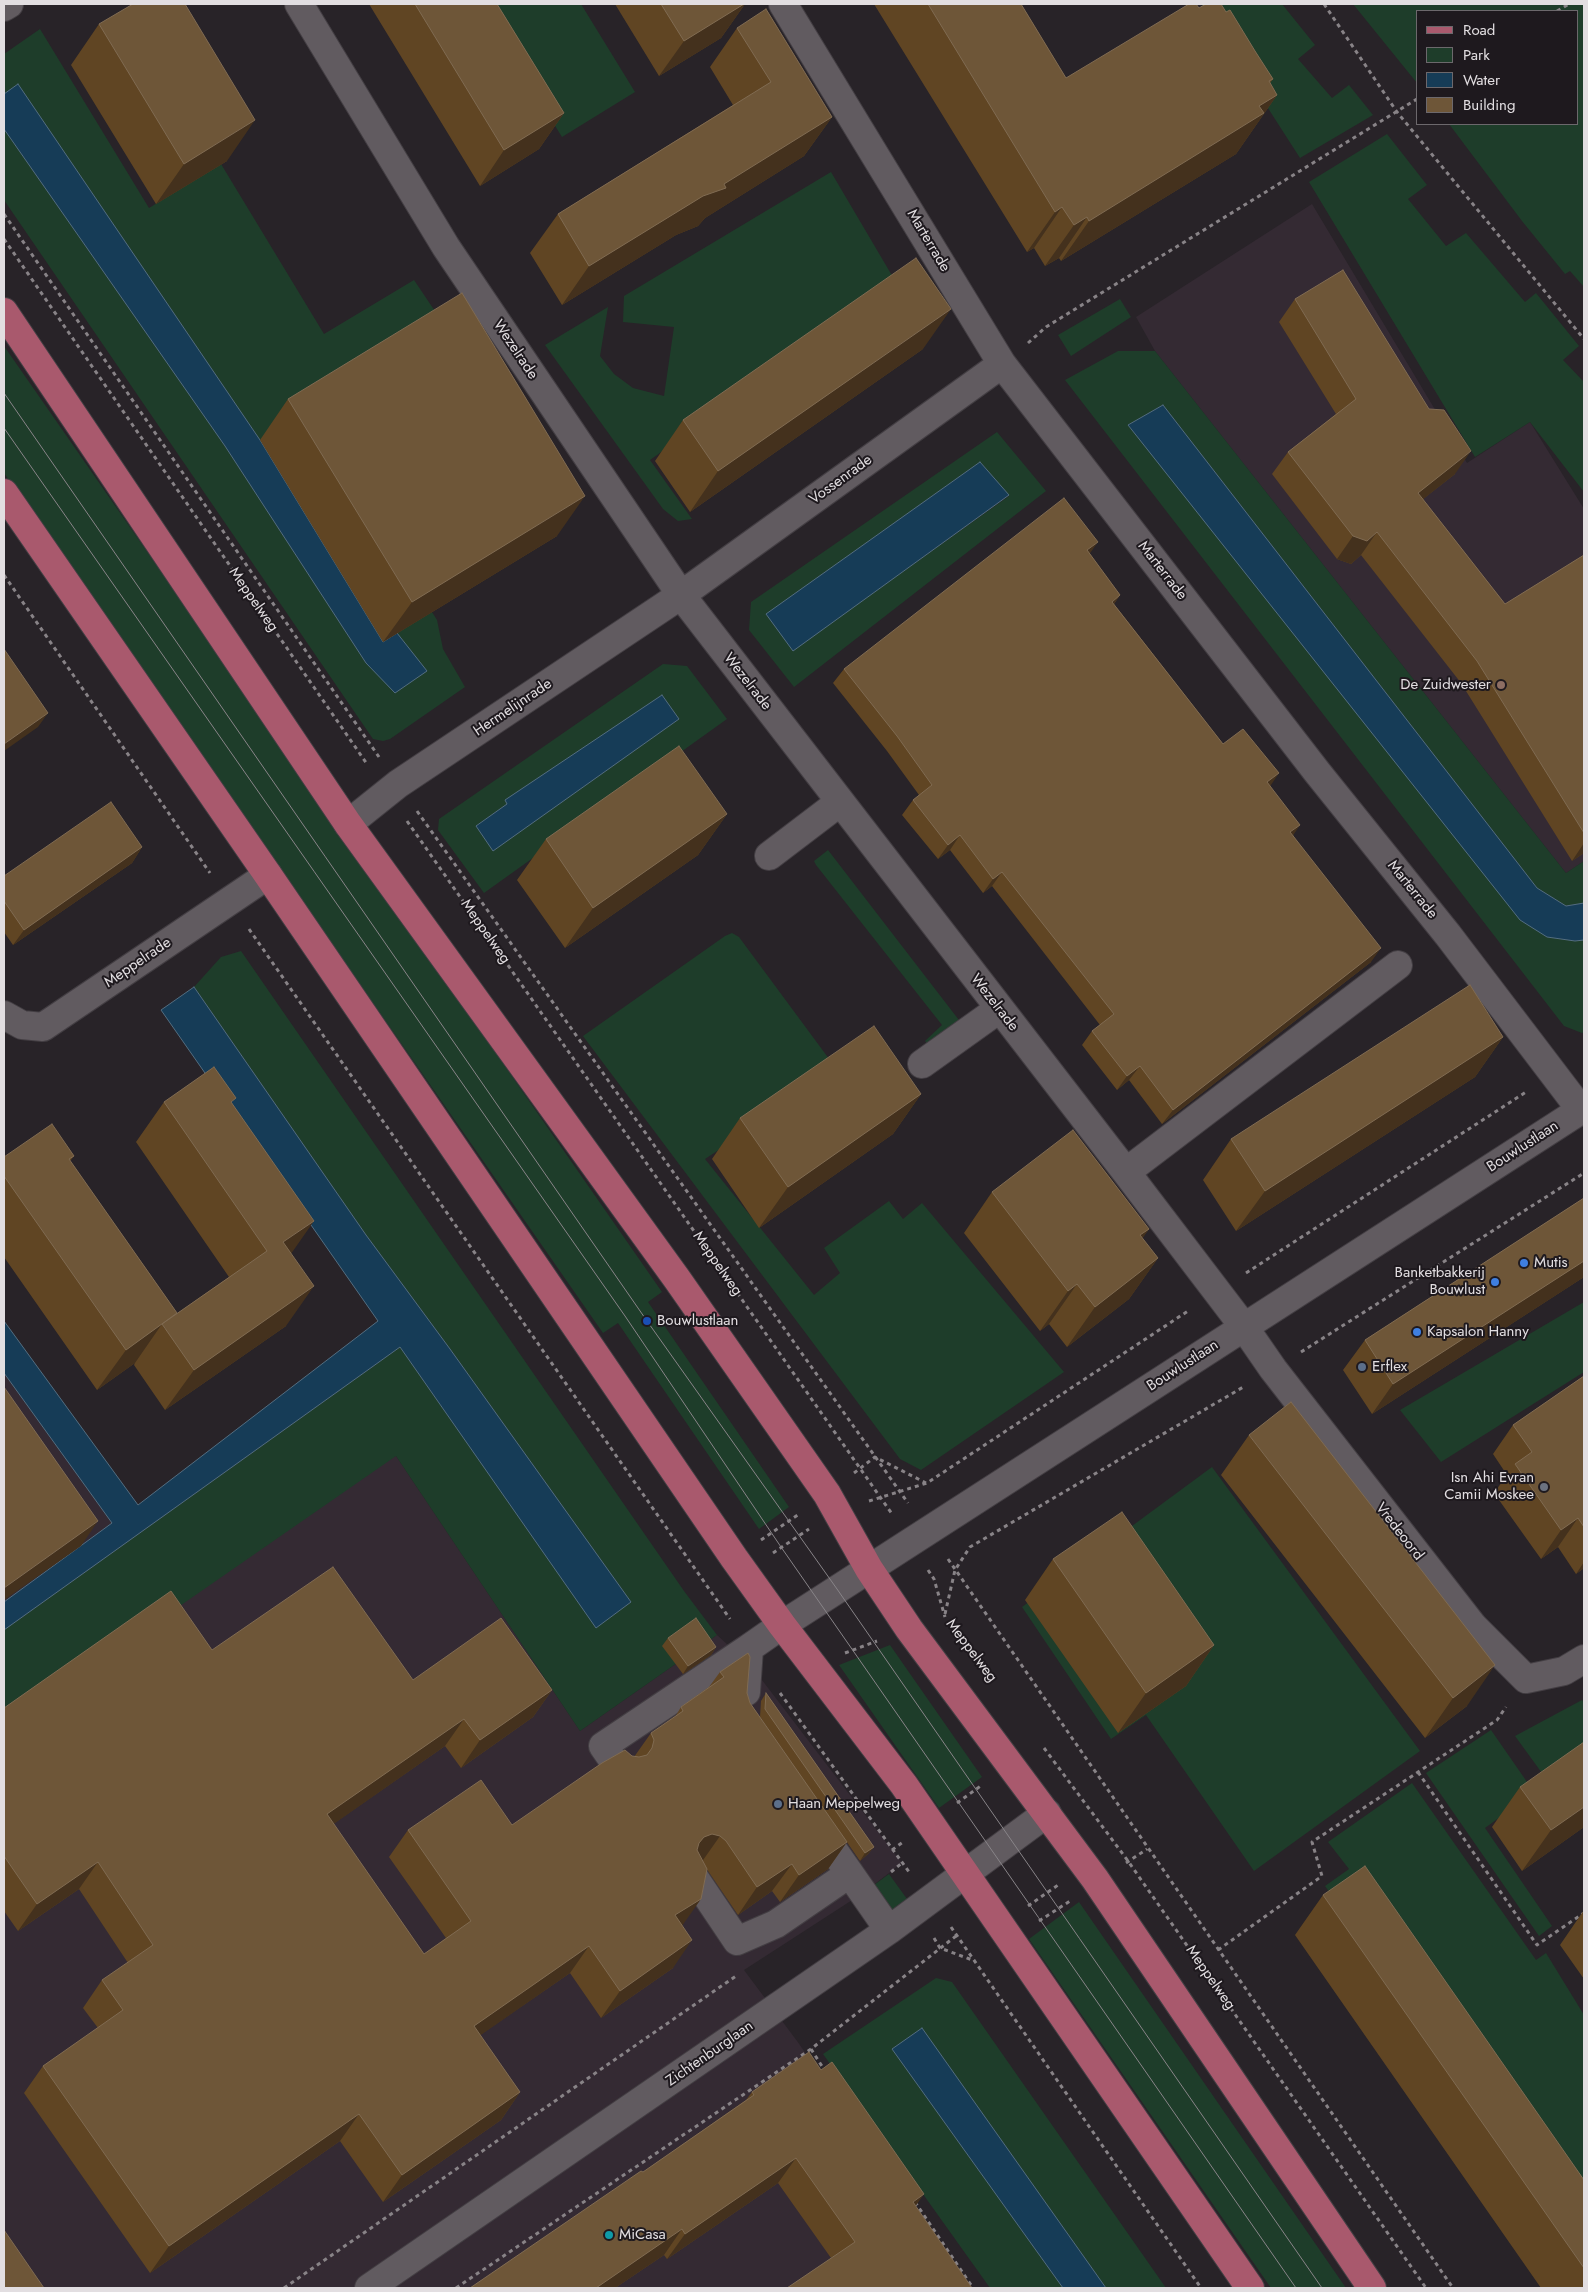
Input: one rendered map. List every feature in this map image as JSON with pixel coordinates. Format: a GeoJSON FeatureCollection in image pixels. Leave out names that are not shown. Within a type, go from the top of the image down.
{"type":"FeatureCollection","features":[{"type":"Feature","properties":{"kind":"main road"},"geometry":{"type":"LineString","coordinates":[[4,312],[348,824],[677,1279],[827,1494],[869,1569],[922,1647],[1086,1866],[1372,2288]]}},
{"type":"Feature","properties":{"kind":"main road"},"geometry":{"type":"LineString","coordinates":[[4,493],[268,875],[734,1558],[930,1822],[1002,1924],[1250,2288]]}},
{"type":"Feature","properties":{"kind":"street"},"geometry":{"type":"LineString","coordinates":[[4,7],[9,4]]}},
{"type":"Feature","properties":{"kind":"street","name":"Wezelrade"},"geometry":{"type":"LineString","coordinates":[[299,4],[446,247],[681,595],[1244,1327]]}},
{"type":"Feature","properties":{"kind":"street","name":"Marterrade"},"geometry":{"type":"LineString","coordinates":[[784,4],[1002,364],[1311,764],[1448,935],[1553,1075],[1582,1109]]}},
{"type":"Feature","properties":{"kind":"street","name":"Vossenrade"},"geometry":{"type":"LineString","coordinates":[[681,595],[1002,364]]}},
{"type":"Feature","properties":{"kind":"street","name":"Hermelijnrade"},"geometry":{"type":"LineString","coordinates":[[348,824],[393,789],[681,595]]}},
{"type":"Feature","properties":{"kind":"street"},"geometry":{"type":"LineString","coordinates":[[769,856],[840,802]]}},
{"type":"Feature","properties":{"kind":"street","name":"Meppelrade"},"geometry":{"type":"LineString","coordinates":[[4,1015],[22,1025],[43,1027],[268,875]]}},
{"type":"Feature","properties":{"kind":"street"},"geometry":{"type":"LineString","coordinates":[[1126,1172],[1398,965]]}},
{"type":"Feature","properties":{"kind":"street"},"geometry":{"type":"LineString","coordinates":[[922,1064],[999,1009]]}},
{"type":"Feature","properties":{"kind":"street","name":"Bouwlustlaan"},"geometry":{"type":"LineString","coordinates":[[619,1769],[604,1746],[782,1625],[1582,1109]]}},
{"type":"Feature","properties":{"kind":"street","name":"Vredeoord"},"geometry":{"type":"LineString","coordinates":[[1244,1327],[1273,1369],[1473,1626],[1526,1679]]}},
{"type":"Feature","properties":{"kind":"street"},"geometry":{"type":"LineString","coordinates":[[744,1721],[749,1648]]}},
{"type":"Feature","properties":{"kind":"street"},"geometry":{"type":"LineString","coordinates":[[1526,1679],[1564,1670],[1584,1659]]}},
{"type":"Feature","properties":{"kind":"street"},"geometry":{"type":"LineString","coordinates":[[801,1803],[889,1930]]}},
{"type":"Feature","properties":{"kind":"street","name":"Zichtenburglaan"},"geometry":{"type":"LineString","coordinates":[[369,2288],[889,1930],[1047,1813]]}},
{"type":"Feature","properties":{"kind":"street"},"geometry":{"type":"LineString","coordinates":[[694,1877],[737,1941],[776,1924],[856,1884]]}},
{"type":"Feature","properties":{"kind":"path"},"geometry":{"type":"LineString","coordinates":[[1324,4],[1397,112],[1584,339]]}},
{"type":"Feature","properties":{"kind":"path"},"geometry":{"type":"LineString","coordinates":[[1002,364],[1046,327],[1416,100]]}},
{"type":"Feature","properties":{"kind":"path"},"geometry":{"type":"LineString","coordinates":[[4,214],[393,789],[876,1457],[919,1536],[1218,1950],[1453,2288]]}},
{"type":"Feature","properties":{"kind":"path","name":"Meppelweg"},"geometry":{"type":"LineString","coordinates":[[4,239],[393,789],[860,1468],[919,1536],[944,1616],[950,1624]]}},
{"type":"Feature","properties":{"kind":"path"},"geometry":{"type":"LineString","coordinates":[[4,575],[749,1648]]}},
{"type":"Feature","properties":{"kind":"path"},"geometry":{"type":"LineString","coordinates":[[876,1457],[927,1484],[1216,1292],[1553,1075]]}},
{"type":"Feature","properties":{"kind":"path"},"geometry":{"type":"LineString","coordinates":[[702,1578],[827,1494],[876,1457]]}},
{"type":"Feature","properties":{"kind":"path"},"geometry":{"type":"LineString","coordinates":[[1218,1950],[1322,1876],[1312,1842],[1497,1720],[1526,1679]]}},
{"type":"Feature","properties":{"kind":"path"},"geometry":{"type":"LineString","coordinates":[[778,1690],[902,1863],[856,1884]]}},
{"type":"Feature","properties":{"kind":"path","name":"Meppelweg"},"geometry":{"type":"LineString","coordinates":[[1009,1764],[1038,1742],[1115,1844],[1426,2288]]}},
{"type":"Feature","properties":{"kind":"path"},"geometry":{"type":"LineString","coordinates":[[892,1850],[1009,1764]]}},
{"type":"Feature","properties":{"kind":"path"},"geometry":{"type":"LineString","coordinates":[[1418,1772],[1538,1945],[1584,1913]]}},
{"type":"Feature","properties":{"kind":"path"},"geometry":{"type":"LineString","coordinates":[[965,1947],[1002,1924],[1115,1844]]}},
{"type":"Feature","properties":{"kind":"path"},"geometry":{"type":"LineString","coordinates":[[456,2288],[811,2049],[957,1936]]}},
{"type":"Feature","properties":{"kind":"path"},"geometry":{"type":"LineString","coordinates":[[976,1961],[1201,2288]]}},
{"type":"Feature","properties":{"kind":"path"},"geometry":{"type":"LineString","coordinates":[[284,2288],[744,1970]]}},
{"type":"Feature","properties":{"kind":"path"},"geometry":{"type":"LineString","coordinates":[[811,2049],[828,2074]]}},
{"type":"Feature","properties":{"kind":"path"},"geometry":{"type":"LineString","coordinates":[[912,2198],[973,2288]]}},
{"type":"Feature","properties":{"kind":"shaded area","name":"De Zuidwester"},"geometry":{"type":"Polygon","coordinates":[[[1312,204],[1467,463],[1530,422],[1584,509],[1584,861],[1566,873],[1155,351],[1136,317],[1312,204]]]}},
{"type":"Feature","properties":{"kind":"shaded area"},"geometry":{"type":"Polygon","coordinates":[[[4,1373],[112,1523],[396,1456],[580,1731],[717,1635],[752,1667],[902,1863],[863,1893],[744,1970],[797,2041],[970,2288],[4,2288],[4,1373]]]}},
{"type":"Feature","properties":{"kind":"green space"},"geometry":{"type":"Polygon","coordinates":[[[479,4],[581,4],[635,92],[562,137],[479,4]]]}},
{"type":"Feature","properties":{"kind":"green space"},"geometry":{"type":"Polygon","coordinates":[[[1201,4],[1282,4],[1315,45],[1298,59],[1332,98],[1349,85],[1373,115],[1300,158],[1201,4]]]}},
{"type":"Feature","properties":{"kind":"green space"},"geometry":{"type":"Polygon","coordinates":[[[1353,4],[1584,4],[1584,287],[1570,271],[1565,274],[1522,221],[1450,125],[1578,125],[1578,10],[1416,10],[1416,82],[1353,4]]]}},
{"type":"Feature","properties":{"kind":"green space"},"geometry":{"type":"Polygon","coordinates":[[[40,29],[149,208],[221,164],[324,334],[414,280],[445,326],[260,440],[18,85],[4,94],[4,54],[40,29]]]}},
{"type":"Feature","properties":{"kind":"green space"},"geometry":{"type":"Polygon","coordinates":[[[4,129],[225,446],[366,663],[426,671],[397,633],[432,612],[437,620],[443,649],[465,687],[390,739],[383,741],[373,739],[4,200],[4,129]]]}},
{"type":"Feature","properties":{"kind":"green space"},"geometry":{"type":"Polygon","coordinates":[[[1387,134],[1427,185],[1408,199],[1446,246],[1466,233],[1525,302],[1536,293],[1579,346],[1563,360],[1584,382],[1584,492],[1530,422],[1475,457],[1309,182],[1387,134]]]}},
{"type":"Feature","properties":{"kind":"green space"},"geometry":{"type":"Polygon","coordinates":[[[831,172],[897,284],[650,460],[692,519],[678,521],[663,509],[545,345],[608,307],[600,356],[614,374],[633,388],[664,396],[674,327],[623,322],[624,296],[831,172]]]}},
{"type":"Feature","properties":{"kind":"green space"},"geometry":{"type":"Polygon","coordinates":[[[1120,299],[1131,317],[1071,356],[1058,335],[1120,299]]]}},
{"type":"Feature","properties":{"kind":"green space"},"geometry":{"type":"Polygon","coordinates":[[[4,346],[662,1292],[648,1302],[789,1507],[759,1529],[618,1323],[603,1333],[4,473],[4,346]]]}},
{"type":"Feature","properties":{"kind":"green space"},"geometry":{"type":"Polygon","coordinates":[[[1118,351],[1155,351],[1566,873],[1584,861],[1584,903],[1566,906],[1537,888],[1163,405],[1128,425],[1575,941],[1584,940],[1584,1032],[1582,1033],[1564,1026],[1065,380],[1118,351]]]}},
{"type":"Feature","properties":{"kind":"green space"},"geometry":{"type":"Polygon","coordinates":[[[997,432],[1046,491],[794,687],[749,630],[751,602],[997,432]],[[980,462],[767,614],[793,650],[1009,496],[980,462]]]}},
{"type":"Feature","properties":{"kind":"green space"},"geometry":{"type":"Polygon","coordinates":[[[663,664],[687,666],[727,719],[484,893],[438,830],[439,819],[663,664]],[[662,695],[476,826],[493,850],[679,719],[662,695]]]}},
{"type":"Feature","properties":{"kind":"green space"},"geometry":{"type":"Polygon","coordinates":[[[828,850],[962,1024],[931,1048],[925,1041],[942,1025],[816,865],[814,861],[828,850]]]}},
{"type":"Feature","properties":{"kind":"green space"},"geometry":{"type":"Polygon","coordinates":[[[732,933],[739,937],[838,1071],[705,1159],[814,1295],[840,1273],[824,1248],[889,1201],[903,1219],[922,1203],[1064,1372],[921,1470],[900,1459],[583,1036],[725,936],[732,933]]]}},
{"type":"Feature","properties":{"kind":"green space"},"geometry":{"type":"Polygon","coordinates":[[[241,951],[684,1591],[717,1635],[580,1731],[396,1456],[4,1728],[4,1630],[400,1347],[596,1627],[631,1602],[366,1235],[194,987],[221,957],[241,951]]]}},
{"type":"Feature","properties":{"kind":"green space"},"geometry":{"type":"Polygon","coordinates":[[[1584,1302],[1584,1372],[1441,1462],[1400,1410],[1584,1302]]]}},
{"type":"Feature","properties":{"kind":"green space"},"geometry":{"type":"Polygon","coordinates":[[[1212,1467],[1420,1751],[1254,1871],[1146,1715],[1111,1739],[1022,1607],[1212,1467]]]}},
{"type":"Feature","properties":{"kind":"green space"},"geometry":{"type":"Polygon","coordinates":[[[890,1645],[982,1777],[939,1808],[839,1665],[890,1645]]]}},
{"type":"Feature","properties":{"kind":"green space"},"geometry":{"type":"Polygon","coordinates":[[[1582,1700],[1584,1703],[1584,1753],[1547,1780],[1515,1736],[1582,1700]]]}},
{"type":"Feature","properties":{"kind":"green space"},"geometry":{"type":"Polygon","coordinates":[[[1491,1730],[1534,1792],[1485,1828],[1552,1926],[1539,1936],[1426,1773],[1491,1730]]]}},
{"type":"Feature","properties":{"kind":"green space"},"geometry":{"type":"Polygon","coordinates":[[[1412,1783],[1536,1960],[1546,1953],[1584,2015],[1584,2251],[1325,1886],[1349,1869],[1328,1842],[1412,1783]]]}},
{"type":"Feature","properties":{"kind":"green space"},"geometry":{"type":"Polygon","coordinates":[[[889,1874],[915,1910],[889,1930],[863,1893],[889,1874]]]}},
{"type":"Feature","properties":{"kind":"green space"},"geometry":{"type":"Polygon","coordinates":[[[1079,1902],[1346,2288],[1271,2288],[1029,1939],[1079,1902]]]}},
{"type":"Feature","properties":{"kind":"green space"},"geometry":{"type":"Polygon","coordinates":[[[936,1978],[952,1982],[1166,2288],[1106,2288],[922,2029],[893,2050],[1063,2288],[990,2288],[823,2054],[936,1978]]]}},
{"type":"Feature","properties":{"kind":"water"},"geometry":{"type":"Polygon","coordinates":[[[18,84],[260,440],[383,642],[397,633],[427,671],[395,693],[366,663],[225,446],[4,129],[4,94],[18,84]]]}},
{"type":"Feature","properties":{"kind":"water"},"geometry":{"type":"Polygon","coordinates":[[[1163,405],[1537,888],[1566,906],[1584,903],[1584,940],[1575,941],[1547,937],[1520,920],[1128,425],[1163,405]]]}},
{"type":"Feature","properties":{"kind":"water"},"geometry":{"type":"Polygon","coordinates":[[[980,462],[1009,495],[793,651],[766,614],[980,462]]]}},
{"type":"Feature","properties":{"kind":"water"},"geometry":{"type":"Polygon","coordinates":[[[662,695],[679,719],[493,851],[476,826],[507,804],[505,800],[662,695]]]}},
{"type":"Feature","properties":{"kind":"water"},"geometry":{"type":"Polygon","coordinates":[[[194,987],[366,1235],[631,1602],[596,1628],[400,1347],[4,1630],[4,1602],[112,1523],[4,1373],[4,1321],[138,1505],[378,1321],[161,1010],[194,987]]]}},
{"type":"Feature","properties":{"kind":"water"},"geometry":{"type":"Polygon","coordinates":[[[922,2028],[1106,2288],[1063,2288],[892,2049],[922,2028]]]}},
{"type":"Feature","properties":{"kind":"building"},"geometry":{"type":"Polygon","coordinates":[[[133,4],[185,4],[255,120],[184,164],[99,24],[133,4]]]}},
{"type":"Feature","properties":{"kind":"building"},"geometry":{"type":"Polygon","coordinates":[[[415,4],[497,4],[564,113],[504,150],[415,4]]]}},
{"type":"Feature","properties":{"kind":"building"},"geometry":{"type":"Polygon","coordinates":[[[661,4],[744,4],[684,41],[661,4]]]}},
{"type":"Feature","properties":{"kind":"building"},"geometry":{"type":"Polygon","coordinates":[[[928,4],[1021,4],[1066,78],[1189,4],[1196,4],[1199,8],[1206,4],[1221,4],[1226,12],[1230,10],[1273,79],[1269,81],[1277,95],[1259,106],[1264,113],[1089,221],[1087,217],[1074,225],[1062,207],[1055,212],[928,4]]]}},
{"type":"Feature","properties":{"kind":"building"},"geometry":{"type":"Polygon","coordinates":[[[766,9],[832,117],[724,184],[726,188],[703,196],[589,266],[558,214],[771,82],[737,28],[766,9]]]}},
{"type":"Feature","properties":{"kind":"building"},"geometry":{"type":"Polygon","coordinates":[[[916,258],[951,309],[718,471],[683,420],[916,258]]]}},
{"type":"Feature","properties":{"kind":"building"},"geometry":{"type":"Polygon","coordinates":[[[1343,270],[1429,409],[1444,410],[1471,451],[1418,493],[1505,604],[1584,555],[1584,833],[1477,661],[1377,532],[1367,541],[1353,536],[1288,452],[1356,399],[1295,299],[1343,270]]]}},
{"type":"Feature","properties":{"kind":"building"},"geometry":{"type":"Polygon","coordinates":[[[462,293],[585,496],[412,602],[288,399],[462,293]]]}},
{"type":"Feature","properties":{"kind":"building"},"geometry":{"type":"Polygon","coordinates":[[[1064,498],[1098,542],[1087,550],[1120,595],[1112,602],[1223,744],[1243,729],[1279,773],[1267,782],[1300,825],[1290,832],[1381,948],[1173,1110],[1140,1066],[1127,1076],[1092,1031],[1114,1014],[1002,872],[993,879],[960,835],[948,845],[913,800],[932,785],[897,736],[844,669],[1064,498]]]}},
{"type":"Feature","properties":{"kind":"building"},"geometry":{"type":"Polygon","coordinates":[[[4,649],[48,713],[4,744],[4,649]]]}},
{"type":"Feature","properties":{"kind":"building"},"geometry":{"type":"Polygon","coordinates":[[[679,746],[727,814],[593,908],[546,839],[679,746]]]}},
{"type":"Feature","properties":{"kind":"building"},"geometry":{"type":"Polygon","coordinates":[[[111,802],[142,847],[24,930],[4,901],[4,876],[111,802]]]}},
{"type":"Feature","properties":{"kind":"building"},"geometry":{"type":"Polygon","coordinates":[[[1470,985],[1503,1037],[1265,1191],[1231,1139],[1470,985]]]}},
{"type":"Feature","properties":{"kind":"building"},"geometry":{"type":"Polygon","coordinates":[[[874,1026],[921,1094],[788,1187],[740,1118],[874,1026]]]}},
{"type":"Feature","properties":{"kind":"building"},"geometry":{"type":"Polygon","coordinates":[[[214,1067],[236,1098],[231,1102],[314,1221],[283,1242],[314,1286],[194,1370],[162,1324],[267,1251],[164,1102],[214,1067]]]}},
{"type":"Feature","properties":{"kind":"building"},"geometry":{"type":"Polygon","coordinates":[[[52,1124],[74,1156],[69,1159],[177,1313],[126,1350],[4,1176],[4,1157],[52,1124]]]}},
{"type":"Feature","properties":{"kind":"building"},"geometry":{"type":"Polygon","coordinates":[[[1073,1130],[1149,1229],[1140,1235],[1158,1258],[1095,1307],[1077,1284],[1068,1291],[992,1192],[1073,1130]]]}},
{"type":"Feature","properties":{"kind":"building"},"geometry":{"type":"Polygon","coordinates":[[[1584,1198],[1584,1261],[1393,1384],[1365,1340],[1584,1198]]]}},
{"type":"Feature","properties":{"kind":"building"},"geometry":{"type":"Polygon","coordinates":[[[1584,1376],[1584,1527],[1578,1518],[1561,1530],[1515,1464],[1532,1452],[1513,1425],[1584,1376]]]}},
{"type":"Feature","properties":{"kind":"building"},"geometry":{"type":"Polygon","coordinates":[[[4,1387],[98,1521],[4,1588],[4,1387]]]}},
{"type":"Feature","properties":{"kind":"building"},"geometry":{"type":"Polygon","coordinates":[[[1291,1402],[1495,1665],[1453,1698],[1249,1435],[1291,1402]]]}},
{"type":"Feature","properties":{"kind":"building"},"geometry":{"type":"Polygon","coordinates":[[[1122,1512],[1214,1645],[1146,1693],[1053,1559],[1122,1512]]]}},
{"type":"Feature","properties":{"kind":"building"},"geometry":{"type":"Polygon","coordinates":[[[333,1567],[413,1680],[501,1618],[552,1690],[480,1740],[464,1719],[327,1814],[424,1954],[471,1921],[408,1830],[481,1780],[512,1825],[602,1763],[625,1750],[632,1756],[647,1755],[652,1748],[654,1740],[651,1733],[683,1711],[681,1707],[724,1677],[720,1672],[748,1653],[750,1657],[747,1693],[750,1703],[847,1842],[799,1875],[792,1864],[757,1887],[726,1841],[720,1836],[712,1834],[704,1837],[699,1843],[697,1850],[707,1869],[701,1899],[675,1915],[692,1940],[620,1991],[589,1946],[474,2026],[520,2092],[402,2175],[359,2114],[169,2246],[43,2066],[123,2010],[102,1980],[153,1945],[98,1862],[37,1904],[4,1856],[4,1708],[171,1591],[212,1650],[333,1567]]]}},
{"type":"Feature","properties":{"kind":"building"},"geometry":{"type":"Polygon","coordinates":[[[696,1618],[716,1647],[688,1666],[668,1638],[696,1618]]]}},
{"type":"Feature","properties":{"kind":"building"},"geometry":{"type":"Polygon","coordinates":[[[766,1693],[874,1847],[865,1853],[765,1709],[766,1693]]]}},
{"type":"Feature","properties":{"kind":"building"},"geometry":{"type":"Polygon","coordinates":[[[1584,1742],[1584,1807],[1551,1830],[1520,1787],[1584,1742]]]}},
{"type":"Feature","properties":{"kind":"building"},"geometry":{"type":"Polygon","coordinates":[[[1365,1866],[1584,2180],[1584,2268],[1323,1895],[1365,1866]]]}},
{"type":"Feature","properties":{"kind":"building"},"geometry":{"type":"Polygon","coordinates":[[[809,2052],[821,2070],[832,2062],[924,2194],[913,2202],[972,2288],[787,2288],[855,2242],[796,2158],[685,2234],[682,2229],[596,2288],[470,2288],[754,2095],[752,2092],[809,2052]]]}},
{"type":"Feature","properties":{"kind":"building"},"geometry":{"type":"Polygon","coordinates":[[[4,2230],[44,2288],[4,2288],[4,2230]]]}},
{"type":"Feature","properties":{"kind":"tram line"},"geometry":{"type":"LineString","coordinates":[[4,393],[647,1321],[837,1589],[1322,2288]]}},
{"type":"Feature","properties":{"kind":"tram line"},"geometry":{"type":"LineString","coordinates":[[4,428],[625,1316],[781,1547],[1296,2288]]}},
{"type":"Feature","properties":{"kind":"place","name":"De Zuidwester"},"geometry":{"type":"Point","coordinates":[1501,685]}},
{"type":"Feature","properties":{"kind":"place","name":"Mutis"},"geometry":{"type":"Point","coordinates":[1524,1263]}},
{"type":"Feature","properties":{"kind":"place","name":"Banketbakkerij Bouwlust"},"geometry":{"type":"Point","coordinates":[1495,1282]}},
{"type":"Feature","properties":{"kind":"place","name":"Bouwlustlaan"},"geometry":{"type":"Point","coordinates":[647,1321]}},
{"type":"Feature","properties":{"kind":"place","name":"Kapsalon Hanny"},"geometry":{"type":"Point","coordinates":[1417,1332]}},
{"type":"Feature","properties":{"kind":"place","name":"Erflex"},"geometry":{"type":"Point","coordinates":[1362,1367]}},
{"type":"Feature","properties":{"kind":"place","name":"Isn Ahi Evran Camii Moskee"},"geometry":{"type":"Point","coordinates":[1544,1487]}},
{"type":"Feature","properties":{"kind":"place","name":"Haan Meppelweg"},"geometry":{"type":"Point","coordinates":[778,1804]}},
{"type":"Feature","properties":{"kind":"place","name":"MiCasa"},"geometry":{"type":"Point","coordinates":[609,2235]}}]}
